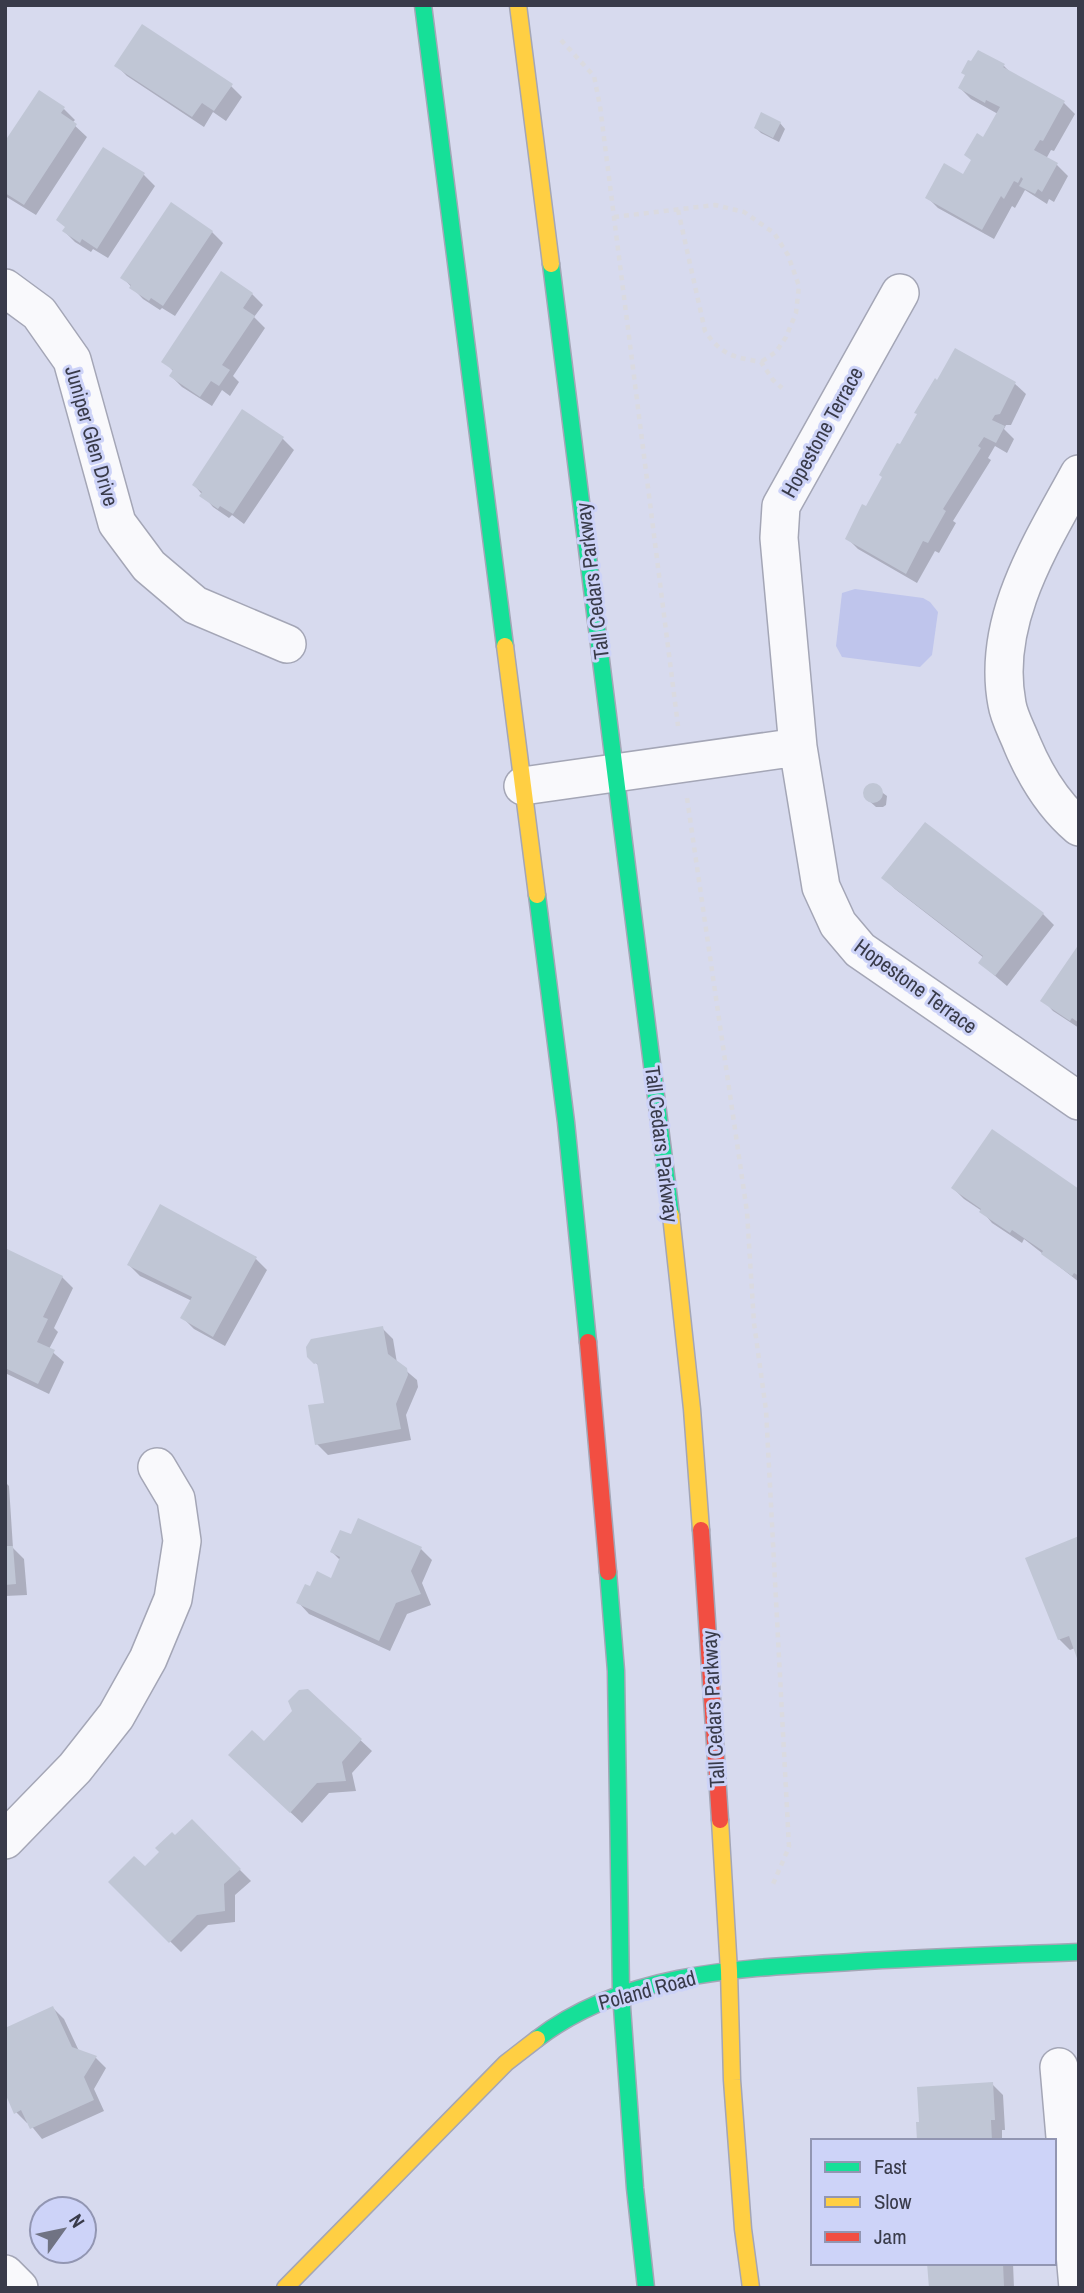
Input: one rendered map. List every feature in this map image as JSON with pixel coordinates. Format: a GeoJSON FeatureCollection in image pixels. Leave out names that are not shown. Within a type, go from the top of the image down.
{"type":"FeatureCollection","features":[{"type":"Feature","properties":{"kind":"main road"},"geometry":{"type":"LineString","coordinates":[[423,5],[566,1122],[593,1398],[615,1658],[621,1993],[635,2188],[646,2288]]}},
{"type":"Feature","properties":{"kind":"main road","name":"Tall Cedars Parkway"},"geometry":{"type":"LineString","coordinates":[[518,5],[668,1189],[692,1409],[729,1971],[732,2080],[743,2229],[751,2288]]}},
{"type":"Feature","properties":{"kind":"main road","name":"Poland Road"},"geometry":{"type":"LineString","coordinates":[[285,2288],[506,2063],[545,2031],[582,2009],[621,1993],[729,1971],[846,1961],[1079,1952]]}},
{"type":"Feature","properties":{"kind":"street","name":"Juniper Glen Drive"},"geometry":{"type":"LineString","coordinates":[[5,288],[39,313],[72,360],[117,523],[149,566],[195,605],[288,644]]}},
{"type":"Feature","properties":{"kind":"street","name":"Hopestone Terrace"},"geometry":{"type":"LineString","coordinates":[[900,293],[781,506],[779,538],[797,747],[821,887],[838,924],[860,950],[1079,1101]]}},
{"type":"Feature","properties":{"kind":"street"},"geometry":{"type":"LineString","coordinates":[[1079,474],[1043,540],[1013,609],[1002,671],[1007,707],[1030,763],[1046,791],[1079,827]]}},
{"type":"Feature","properties":{"kind":"street"},"geometry":{"type":"LineString","coordinates":[[523,786],[797,747]]}},
{"type":"Feature","properties":{"kind":"street"},"geometry":{"type":"LineString","coordinates":[[5,1840],[75,1768],[116,1716],[148,1659],[173,1598],[182,1541],[176,1499],[157,1467]]}},
{"type":"Feature","properties":{"kind":"street"},"geometry":{"type":"LineString","coordinates":[[1059,2067],[1078,2288]]}},
{"type":"Feature","properties":{"kind":"street"},"geometry":{"type":"LineString","coordinates":[[5,2274],[19,2288]]}},
{"type":"Feature","properties":{"kind":"path"},"geometry":{"type":"LineString","coordinates":[[557,35],[594,76],[600,106],[682,764],[747,1212],[754,1323],[766,1410],[789,1847],[774,1884]]}},
{"type":"Feature","properties":{"kind":"path"},"geometry":{"type":"LineString","coordinates":[[614,217],[715,205],[744,212],[774,233],[788,255],[799,286],[796,313],[786,337],[776,352],[761,362]]}},
{"type":"Feature","properties":{"kind":"path"},"geometry":{"type":"LineString","coordinates":[[678,210],[705,331],[714,345],[727,355],[761,362],[782,388]]}},
{"type":"Feature","properties":{"kind":"shaded area"},"geometry":{"type":"Polygon","coordinates":[[[855,589],[923,598],[930,602],[938,612],[932,655],[920,667],[842,657],[836,646],[842,593],[855,589]]]}},
{"type":"Feature","properties":{"kind":"building"},"geometry":{"type":"Polygon","coordinates":[[[142,24],[233,84],[214,111],[202,103],[192,117],[114,66],[142,24]]]}},
{"type":"Feature","properties":{"kind":"building"},"geometry":{"type":"Polygon","coordinates":[[[978,50],[1065,101],[1043,141],[1040,140],[1034,150],[1058,163],[1042,192],[1038,189],[1035,194],[1019,186],[1023,179],[1021,177],[1018,183],[1014,181],[1004,199],[1001,196],[982,230],[925,198],[944,163],[963,174],[971,160],[964,155],[977,133],[983,137],[1000,107],[986,100],[985,103],[958,88],[965,75],[961,73],[978,50]]]}},
{"type":"Feature","properties":{"kind":"building"},"geometry":{"type":"Polygon","coordinates":[[[39,90],[65,107],[61,113],[77,124],[24,205],[5,193],[5,141],[39,90]]]}},
{"type":"Feature","properties":{"kind":"building"},"geometry":{"type":"Polygon","coordinates":[[[761,112],[781,122],[773,138],[754,128],[761,112]]]}},
{"type":"Feature","properties":{"kind":"building"},"geometry":{"type":"Polygon","coordinates":[[[103,147],[145,173],[97,249],[82,239],[80,243],[62,231],[65,227],[56,220],[103,147]]]}},
{"type":"Feature","properties":{"kind":"building"},"geometry":{"type":"Polygon","coordinates":[[[171,202],[213,231],[163,306],[151,298],[149,301],[129,288],[131,285],[120,278],[171,202]]]}},
{"type":"Feature","properties":{"kind":"building"},"geometry":{"type":"Polygon","coordinates":[[[221,271],[253,293],[243,308],[255,316],[222,365],[230,370],[219,386],[211,381],[200,397],[169,376],[173,370],[161,362],[221,271]]]}},
{"type":"Feature","properties":{"kind":"building"},"geometry":{"type":"Polygon","coordinates":[[[955,348],[1016,382],[1000,414],[995,415],[992,420],[1005,426],[996,443],[984,437],[978,446],[981,448],[943,509],[946,511],[928,543],[923,541],[906,574],[845,539],[862,504],[866,506],[882,477],[879,475],[897,443],[900,444],[917,414],[914,413],[955,348]]]}},
{"type":"Feature","properties":{"kind":"building"},"geometry":{"type":"Polygon","coordinates":[[[242,409],[284,437],[233,514],[220,506],[218,509],[199,496],[202,492],[192,485],[242,409]]]}},
{"type":"Feature","properties":{"kind":"building"},"geometry":{"type":"Polygon","coordinates":[[[873,783],[880,786],[883,793],[880,800],[873,803],[866,800],[863,793],[866,786],[873,783]]]}},
{"type":"Feature","properties":{"kind":"building"},"geometry":{"type":"Polygon","coordinates":[[[925,822],[1044,913],[995,976],[978,963],[983,956],[881,878],[925,822]]]}},
{"type":"Feature","properties":{"kind":"building"},"geometry":{"type":"Polygon","coordinates":[[[1079,944],[1079,1023],[1072,1018],[1070,1021],[1040,1001],[1079,944]]]}},
{"type":"Feature","properties":{"kind":"building"},"geometry":{"type":"Polygon","coordinates":[[[992,1129],[1079,1189],[1079,1276],[1074,1273],[1072,1276],[1041,1254],[1043,1251],[979,1212],[981,1209],[951,1188],[992,1129]]]}},
{"type":"Feature","properties":{"kind":"building"},"geometry":{"type":"Polygon","coordinates":[[[160,1204],[257,1257],[213,1337],[180,1318],[192,1297],[127,1265],[160,1204]]]}},
{"type":"Feature","properties":{"kind":"building"},"geometry":{"type":"Polygon","coordinates":[[[5,1248],[63,1276],[43,1317],[48,1319],[37,1342],[55,1350],[38,1384],[5,1368],[5,1248]]]}},
{"type":"Feature","properties":{"kind":"building"},"geometry":{"type":"Polygon","coordinates":[[[383,1326],[388,1354],[407,1368],[408,1375],[396,1404],[401,1429],[315,1445],[308,1405],[324,1403],[317,1363],[314,1364],[307,1357],[306,1347],[311,1339],[383,1326]]]}},
{"type":"Feature","properties":{"kind":"building"},"geometry":{"type":"Polygon","coordinates":[[[358,1518],[422,1547],[411,1571],[421,1594],[396,1603],[379,1641],[296,1603],[305,1584],[310,1586],[317,1571],[331,1578],[340,1557],[330,1552],[340,1530],[351,1534],[358,1518]]]}},
{"type":"Feature","properties":{"kind":"building"},"geometry":{"type":"Polygon","coordinates":[[[1079,1536],[1078,1661],[1069,1636],[1058,1640],[1025,1558],[1079,1536]]]}},
{"type":"Feature","properties":{"kind":"building"},"geometry":{"type":"Polygon","coordinates":[[[5,1546],[13,1546],[16,1584],[5,1585],[5,1546]]]}},
{"type":"Feature","properties":{"kind":"building"},"geometry":{"type":"Polygon","coordinates":[[[308,1689],[362,1739],[342,1762],[346,1781],[317,1783],[290,1813],[228,1755],[252,1730],[264,1741],[292,1711],[288,1701],[299,1690],[308,1689]]]}},
{"type":"Feature","properties":{"kind":"building"},"geometry":{"type":"Polygon","coordinates":[[[192,1819],[241,1869],[224,1884],[225,1911],[197,1915],[169,1943],[108,1882],[134,1856],[145,1866],[159,1852],[155,1848],[172,1832],[175,1835],[192,1819]]]}},
{"type":"Feature","properties":{"kind":"building"},"geometry":{"type":"Polygon","coordinates":[[[53,2006],[72,2047],[97,2056],[84,2077],[94,2100],[30,2129],[21,2110],[14,2114],[5,2093],[5,2028],[53,2006]]]}},
{"type":"Feature","properties":{"kind":"building"},"geometry":{"type":"Polygon","coordinates":[[[993,2082],[995,2120],[991,2120],[992,2139],[917,2139],[917,2087],[993,2082]]]}},
{"type":"Feature","properties":{"kind":"building"},"geometry":{"type":"Polygon","coordinates":[[[927,2265],[1003,2265],[1004,2286],[929,2288],[927,2265]]]}},
{"type":"Feature","properties":{"kind":"traffic: fast"},"geometry":{"type":"LineString","coordinates":[[423,5],[505,646]]}},
{"type":"Feature","properties":{"kind":"traffic: fast"},"geometry":{"type":"LineString","coordinates":[[551,264],[671,1215]]}},
{"type":"Feature","properties":{"kind":"traffic: fast"},"geometry":{"type":"LineString","coordinates":[[537,895],[566,1122],[588,1342]]}},
{"type":"Feature","properties":{"kind":"traffic: fast"},"geometry":{"type":"LineString","coordinates":[[608,1572],[616,1671],[621,1993],[635,2188],[646,2288]]}},
{"type":"Feature","properties":{"kind":"traffic: fast"},"geometry":{"type":"LineString","coordinates":[[537,2039],[571,2016],[608,1999],[687,1977],[810,1964],[1079,1952]]}},
{"type":"Feature","properties":{"kind":"traffic: slow"},"geometry":{"type":"LineString","coordinates":[[518,5],[551,264]]}},
{"type":"Feature","properties":{"kind":"traffic: slow"},"geometry":{"type":"LineString","coordinates":[[505,646],[537,895]]}},
{"type":"Feature","properties":{"kind":"traffic: slow"},"geometry":{"type":"LineString","coordinates":[[671,1215],[692,1409],[701,1530]]}},
{"type":"Feature","properties":{"kind":"traffic: slow"},"geometry":{"type":"LineString","coordinates":[[720,1820],[732,2080],[743,2229],[751,2288]]}},
{"type":"Feature","properties":{"kind":"traffic: slow"},"geometry":{"type":"LineString","coordinates":[[285,2288],[506,2063],[537,2039]]}},
{"type":"Feature","properties":{"kind":"traffic: jam"},"geometry":{"type":"LineString","coordinates":[[588,1342],[608,1572]]}},
{"type":"Feature","properties":{"kind":"traffic: jam"},"geometry":{"type":"LineString","coordinates":[[701,1530],[720,1820]]}}]}
